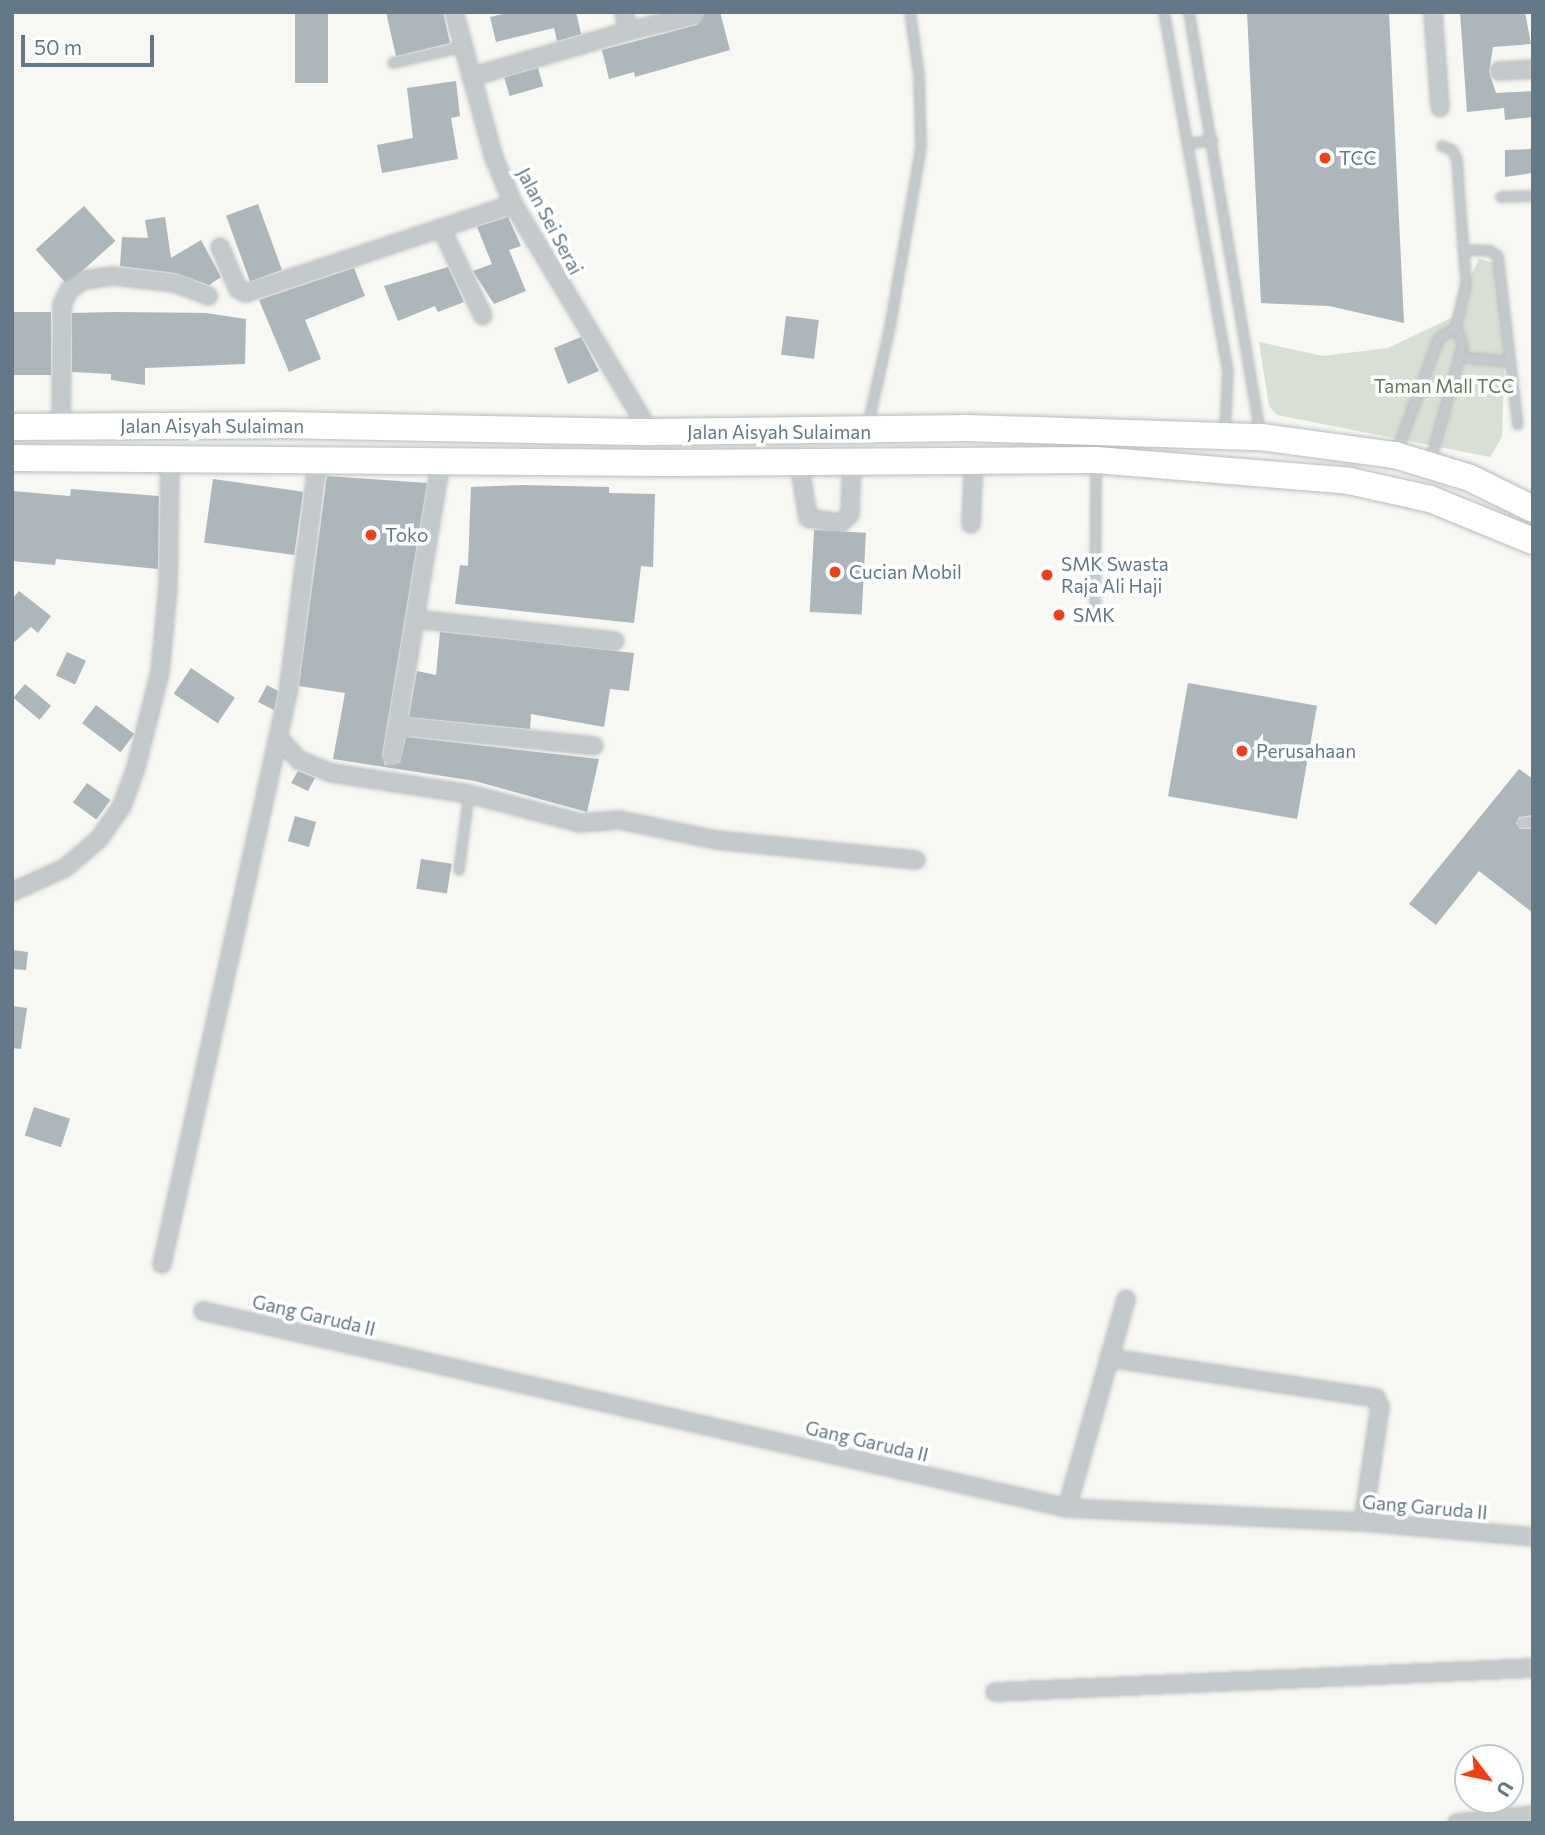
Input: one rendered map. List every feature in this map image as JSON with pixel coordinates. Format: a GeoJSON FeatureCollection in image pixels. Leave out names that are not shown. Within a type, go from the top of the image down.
{"type":"FeatureCollection","features":[{"type":"Feature","properties":{"kind":"highway","name":"Jalan Aisyah Sulaiman"},"geometry":{"type":"LineString","coordinates":[[12,427],[277,425],[650,432],[1069,432],[1261,437],[1395,455],[1470,478],[1533,509]]}},
{"type":"Feature","properties":{"kind":"highway"},"geometry":{"type":"LineString","coordinates":[[1069,432],[1069,460]]}},
{"type":"Feature","properties":{"kind":"highway","name":"Jalan Aisyah Sulaiman"},"geometry":{"type":"LineString","coordinates":[[12,458],[441,462],[1096,460],[1349,481],[1430,499],[1533,541]]}},
{"type":"Feature","properties":{"kind":"street","name":"Jalan Sei Serai"},"geometry":{"type":"LineString","coordinates":[[454,12],[493,155],[513,204],[650,432]]}},
{"type":"Feature","properties":{"kind":"street"},"geometry":{"type":"LineString","coordinates":[[624,12],[628,31]]}},
{"type":"Feature","properties":{"kind":"street"},"geometry":{"type":"LineString","coordinates":[[1433,12],[1440,108]]}},
{"type":"Feature","properties":{"kind":"street"},"geometry":{"type":"LineString","coordinates":[[471,77],[628,31],[695,15]]}},
{"type":"Feature","properties":{"kind":"street"},"geometry":{"type":"LineString","coordinates":[[1499,71],[1533,69]]}},
{"type":"Feature","properties":{"kind":"street"},"geometry":{"type":"LineString","coordinates":[[220,247],[237,289],[246,293],[442,230],[513,204]]}},
{"type":"Feature","properties":{"kind":"street"},"geometry":{"type":"LineString","coordinates":[[442,230],[483,316]]}},
{"type":"Feature","properties":{"kind":"street"},"geometry":{"type":"LineString","coordinates":[[61,428],[62,305],[69,290],[84,280],[113,276],[175,283],[209,296]]}},
{"type":"Feature","properties":{"kind":"street"},"geometry":{"type":"LineString","coordinates":[[12,892],[65,868],[99,839],[122,806],[135,771],[160,672],[168,588],[170,458]]}},
{"type":"Feature","properties":{"kind":"street"},"geometry":{"type":"LineString","coordinates":[[971,524],[974,459]]}},
{"type":"Feature","properties":{"kind":"street"},"geometry":{"type":"LineString","coordinates":[[162,1264],[288,693],[318,460]]}},
{"type":"Feature","properties":{"kind":"street"},"geometry":{"type":"LineString","coordinates":[[799,461],[808,518],[841,523],[850,514],[852,461]]}},
{"type":"Feature","properties":{"kind":"street"},"geometry":{"type":"LineString","coordinates":[[392,757],[441,462]]}},
{"type":"Feature","properties":{"kind":"street"},"geometry":{"type":"LineString","coordinates":[[415,620],[615,641]]}},
{"type":"Feature","properties":{"kind":"street"},"geometry":{"type":"LineString","coordinates":[[398,726],[594,746]]}},
{"type":"Feature","properties":{"kind":"street"},"geometry":{"type":"LineString","coordinates":[[278,737],[292,755],[320,770],[469,794],[580,823],[620,820],[716,840],[916,860]]}},
{"type":"Feature","properties":{"kind":"street"},"geometry":{"type":"LineString","coordinates":[[1067,1508],[1126,1298]]}},
{"type":"Feature","properties":{"kind":"street","name":"Gang Garuda II"},"geometry":{"type":"LineString","coordinates":[[203,1311],[1067,1508],[1363,1522],[1533,1537]]}},
{"type":"Feature","properties":{"kind":"street"},"geometry":{"type":"LineString","coordinates":[[1109,1358],[1376,1398],[1380,1407],[1363,1522]]}},
{"type":"Feature","properties":{"kind":"street"},"geometry":{"type":"LineString","coordinates":[[995,1692],[1533,1668]]}},
{"type":"Feature","properties":{"kind":"street"},"geometry":{"type":"LineString","coordinates":[[1457,1823],[1533,1815]]}},
{"type":"Feature","properties":{"kind":"lane"},"geometry":{"type":"LineString","coordinates":[[866,432],[893,314],[920,147],[919,75],[910,12]]}},
{"type":"Feature","properties":{"kind":"lane"},"geometry":{"type":"LineString","coordinates":[[1164,12],[1228,371],[1225,436]]}},
{"type":"Feature","properties":{"kind":"lane"},"geometry":{"type":"LineString","coordinates":[[1189,12],[1213,140],[1261,437]]}},
{"type":"Feature","properties":{"kind":"lane"},"geometry":{"type":"LineString","coordinates":[[393,63],[463,47]]}},
{"type":"Feature","properties":{"kind":"lane"},"geometry":{"type":"LineString","coordinates":[[1188,144],[1213,140]]}},
{"type":"Feature","properties":{"kind":"lane"},"geometry":{"type":"LineString","coordinates":[[1429,465],[1463,345],[1456,328],[1464,295],[1466,250],[1456,156],[1442,146]]}},
{"type":"Feature","properties":{"kind":"lane"},"geometry":{"type":"LineString","coordinates":[[1501,197],[1533,196]]}},
{"type":"Feature","properties":{"kind":"lane"},"geometry":{"type":"LineString","coordinates":[[1466,250],[1490,251],[1498,256],[1518,425]]}},
{"type":"Feature","properties":{"kind":"lane"},"geometry":{"type":"LineString","coordinates":[[1395,455],[1438,338],[1456,328]]}},
{"type":"Feature","properties":{"kind":"lane"},"geometry":{"type":"LineString","coordinates":[[1459,357],[1511,362]]}},
{"type":"Feature","properties":{"kind":"lane"},"geometry":{"type":"LineString","coordinates":[[1095,618],[1096,460]]}},
{"type":"Feature","properties":{"kind":"lane"},"geometry":{"type":"LineString","coordinates":[[459,870],[469,794]]}},
{"type":"Feature","properties":{"kind":"lane"},"geometry":{"type":"LineString","coordinates":[[1522,823],[1533,822]]}},
{"type":"Feature","properties":{"kind":"green space","name":"Taman Mall TCC"},"geometry":{"type":"Polygon","coordinates":[[[1479,259],[1495,263],[1505,347],[1502,437],[1490,457],[1277,415],[1269,406],[1259,342],[1323,356],[1388,348],[1451,318],[1479,259]]]}},
{"type":"Feature","properties":{"kind":"building"},"geometry":{"type":"Polygon","coordinates":[[[295,12],[328,12],[328,83],[295,83],[295,12]]]}},
{"type":"Feature","properties":{"kind":"building"},"geometry":{"type":"Polygon","coordinates":[[[386,12],[443,12],[450,43],[396,56],[386,12]]]}},
{"type":"Feature","properties":{"kind":"building"},"geometry":{"type":"Polygon","coordinates":[[[511,12],[576,12],[581,34],[557,41],[554,28],[496,42],[490,17],[511,12]]]}},
{"type":"Feature","properties":{"kind":"building"},"geometry":{"type":"Polygon","coordinates":[[[705,12],[720,12],[730,50],[635,77],[634,72],[609,79],[602,50],[697,25],[705,12]]]}},
{"type":"Feature","properties":{"kind":"building","name":"TCC"},"geometry":{"type":"Polygon","coordinates":[[[1247,12],[1389,12],[1404,323],[1329,306],[1261,303],[1247,12]]]}},
{"type":"Feature","properties":{"kind":"building"},"geometry":{"type":"Polygon","coordinates":[[[1460,12],[1525,12],[1531,44],[1493,47],[1489,72],[1496,93],[1533,91],[1533,117],[1505,120],[1504,108],[1467,112],[1460,12]]]}},
{"type":"Feature","properties":{"kind":"building"},"geometry":{"type":"Polygon","coordinates":[[[538,68],[543,86],[510,96],[504,78],[538,68]]]}},
{"type":"Feature","properties":{"kind":"building"},"geometry":{"type":"Polygon","coordinates":[[[456,81],[460,116],[451,118],[458,159],[382,173],[377,145],[413,138],[407,88],[456,81]]]}},
{"type":"Feature","properties":{"kind":"building"},"geometry":{"type":"Polygon","coordinates":[[[1533,149],[1533,173],[1505,177],[1505,150],[1533,149]]]}},
{"type":"Feature","properties":{"kind":"building"},"geometry":{"type":"Polygon","coordinates":[[[258,204],[282,270],[250,281],[226,216],[258,204]]]}},
{"type":"Feature","properties":{"kind":"building"},"geometry":{"type":"Polygon","coordinates":[[[84,206],[115,241],[67,284],[36,249],[84,206]]]}},
{"type":"Feature","properties":{"kind":"building"},"geometry":{"type":"Polygon","coordinates":[[[165,217],[171,258],[201,240],[221,277],[209,285],[176,273],[120,266],[122,237],[148,238],[145,220],[165,217]]]}},
{"type":"Feature","properties":{"kind":"building"},"geometry":{"type":"Polygon","coordinates":[[[508,217],[521,246],[509,250],[526,291],[494,304],[473,271],[492,264],[477,227],[508,217]]]}},
{"type":"Feature","properties":{"kind":"building"},"geometry":{"type":"Polygon","coordinates":[[[448,267],[464,302],[438,312],[435,306],[398,321],[384,286],[448,267]]]}},
{"type":"Feature","properties":{"kind":"building"},"geometry":{"type":"Polygon","coordinates":[[[354,268],[365,296],[305,320],[321,359],[289,372],[259,300],[354,268]]]}},
{"type":"Feature","properties":{"kind":"building"},"geometry":{"type":"Polygon","coordinates":[[[12,312],[51,312],[51,375],[12,375],[12,312]]]}},
{"type":"Feature","properties":{"kind":"building"},"geometry":{"type":"Polygon","coordinates":[[[72,313],[206,313],[246,319],[245,364],[145,368],[145,385],[111,380],[111,374],[72,372],[72,313]]]}},
{"type":"Feature","properties":{"kind":"building"},"geometry":{"type":"Polygon","coordinates":[[[786,316],[819,320],[814,359],[781,355],[786,316]]]}},
{"type":"Feature","properties":{"kind":"building"},"geometry":{"type":"Polygon","coordinates":[[[581,337],[599,371],[568,384],[554,348],[581,337]]]}},
{"type":"Feature","properties":{"kind":"building"},"geometry":{"type":"Polygon","coordinates":[[[327,476],[427,483],[382,755],[385,765],[400,763],[406,737],[599,759],[587,812],[475,781],[333,759],[345,693],[299,686],[327,476]]]}},
{"type":"Feature","properties":{"kind":"building"},"geometry":{"type":"Polygon","coordinates":[[[213,479],[303,492],[294,555],[204,542],[213,479]]]}},
{"type":"Feature","properties":{"kind":"building"},"geometry":{"type":"Polygon","coordinates":[[[471,487],[609,487],[609,493],[655,494],[653,567],[641,566],[634,623],[455,604],[460,565],[468,566],[471,487]]]}},
{"type":"Feature","properties":{"kind":"building"},"geometry":{"type":"Polygon","coordinates":[[[71,489],[159,496],[158,569],[56,559],[55,565],[12,561],[12,491],[70,496],[71,489]]]}},
{"type":"Feature","properties":{"kind":"building","name":"Cucian Mobil"},"geometry":{"type":"Polygon","coordinates":[[[814,530],[866,533],[862,615],[810,612],[814,530]]]}},
{"type":"Feature","properties":{"kind":"building"},"geometry":{"type":"Polygon","coordinates":[[[19,591],[51,616],[38,633],[31,627],[12,644],[12,599],[19,591]]]}},
{"type":"Feature","properties":{"kind":"building"},"geometry":{"type":"Polygon","coordinates":[[[440,632],[634,653],[629,691],[610,689],[604,727],[531,714],[530,729],[409,717],[417,671],[436,675],[440,632]]]}},
{"type":"Feature","properties":{"kind":"building"},"geometry":{"type":"Polygon","coordinates":[[[67,652],[86,661],[75,684],[56,676],[67,652]]]}},
{"type":"Feature","properties":{"kind":"building"},"geometry":{"type":"Polygon","coordinates":[[[191,668],[235,698],[218,723],[174,694],[191,668]]]}},
{"type":"Feature","properties":{"kind":"building","name":"Perusahaan"},"geometry":{"type":"Polygon","coordinates":[[[1188,683],[1317,706],[1297,819],[1168,796],[1188,683]]]}},
{"type":"Feature","properties":{"kind":"building"},"geometry":{"type":"Polygon","coordinates":[[[25,684],[51,706],[39,720],[13,698],[25,684]]]}},
{"type":"Feature","properties":{"kind":"building"},"geometry":{"type":"Polygon","coordinates":[[[267,685],[278,691],[274,710],[258,702],[267,685]]]}},
{"type":"Feature","properties":{"kind":"building"},"geometry":{"type":"Polygon","coordinates":[[[96,705],[134,734],[120,752],[82,723],[96,705]]]}},
{"type":"Feature","properties":{"kind":"building"},"geometry":{"type":"Polygon","coordinates":[[[1519,769],[1533,779],[1533,815],[1519,817],[1516,823],[1520,829],[1533,829],[1533,913],[1479,871],[1436,925],[1409,904],[1519,769]]]}},
{"type":"Feature","properties":{"kind":"building"},"geometry":{"type":"Polygon","coordinates":[[[298,771],[315,778],[308,791],[291,783],[298,771]]]}},
{"type":"Feature","properties":{"kind":"building"},"geometry":{"type":"Polygon","coordinates":[[[87,783],[110,800],[96,819],[73,802],[87,783]]]}},
{"type":"Feature","properties":{"kind":"building"},"geometry":{"type":"Polygon","coordinates":[[[295,816],[316,822],[309,847],[288,841],[295,816]]]}},
{"type":"Feature","properties":{"kind":"building"},"geometry":{"type":"Polygon","coordinates":[[[421,859],[452,864],[447,893],[416,889],[421,859]]]}},
{"type":"Feature","properties":{"kind":"building"},"geometry":{"type":"Polygon","coordinates":[[[12,950],[28,952],[26,970],[12,969],[12,950]]]}},
{"type":"Feature","properties":{"kind":"building"},"geometry":{"type":"Polygon","coordinates":[[[12,1006],[27,1008],[21,1049],[12,1048],[12,1006]]]}},
{"type":"Feature","properties":{"kind":"building"},"geometry":{"type":"Polygon","coordinates":[[[34,1107],[70,1119],[61,1147],[25,1136],[34,1107]]]}},
{"type":"Feature","properties":{"kind":"place","name":"TCC"},"geometry":{"type":"Point","coordinates":[1325,158]}},
{"type":"Feature","properties":{"kind":"place","name":"Toko"},"geometry":{"type":"Point","coordinates":[371,535]}},
{"type":"Feature","properties":{"kind":"place","name":"Cucian Mobil"},"geometry":{"type":"Point","coordinates":[835,572]}},
{"type":"Feature","properties":{"kind":"place","name":"SMK Swasta Raja Ali Haji"},"geometry":{"type":"Point","coordinates":[1047,575]}},
{"type":"Feature","properties":{"kind":"place","name":"SMK"},"geometry":{"type":"Point","coordinates":[1059,615]}},
{"type":"Feature","properties":{"kind":"place","name":"Perusahaan"},"geometry":{"type":"Point","coordinates":[1242,751]}}]}
